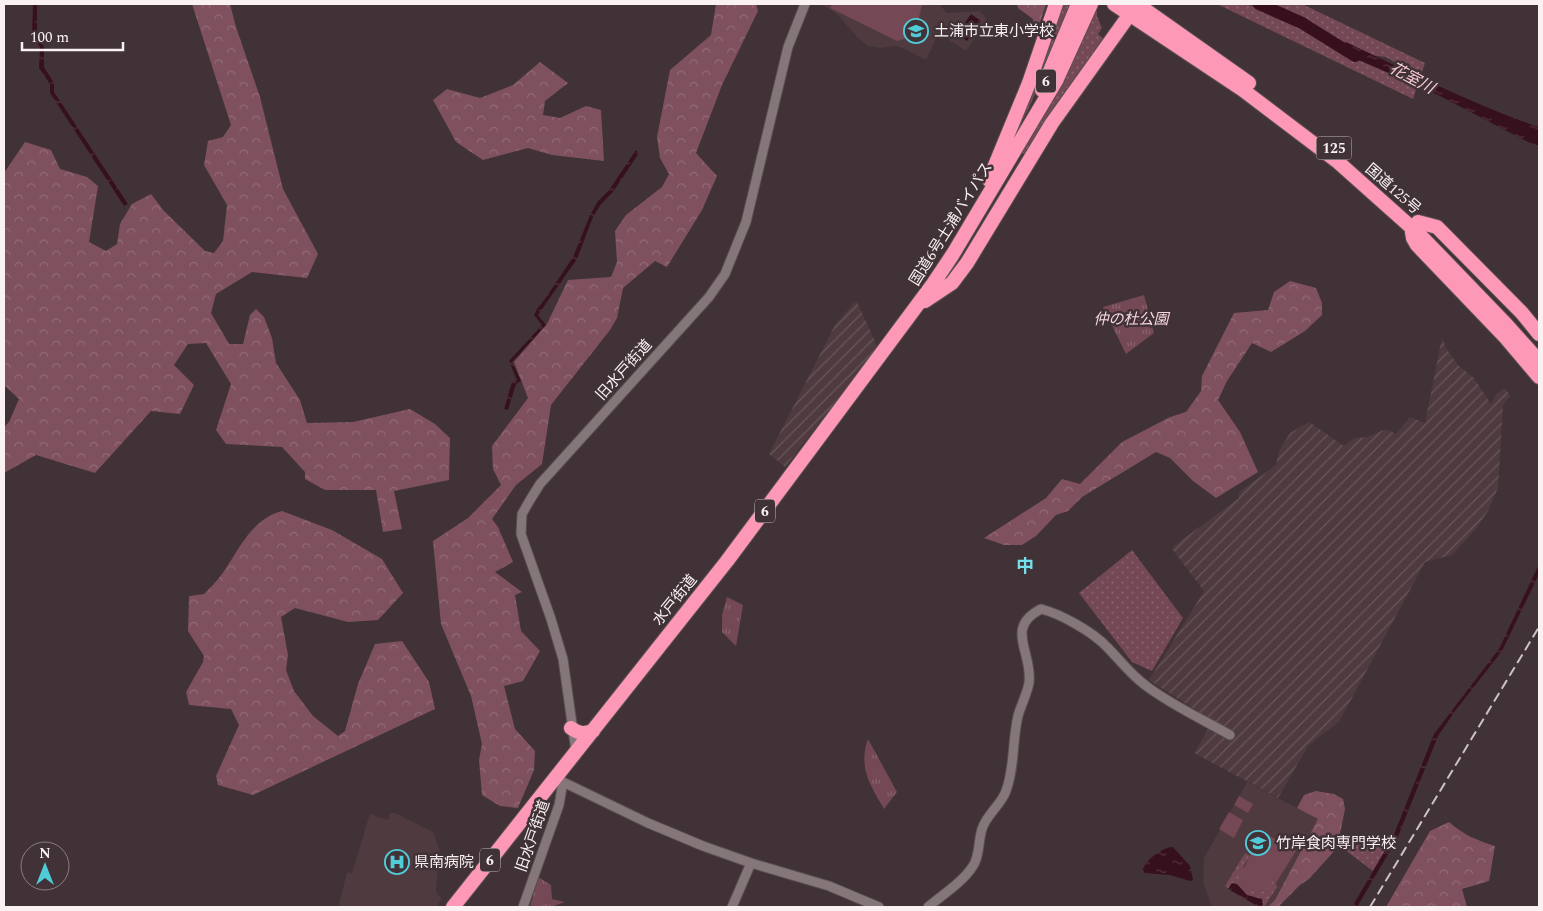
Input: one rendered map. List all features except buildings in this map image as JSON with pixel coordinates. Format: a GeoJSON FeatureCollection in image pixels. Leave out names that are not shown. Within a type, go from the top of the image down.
{"type":"FeatureCollection","features":[{"type":"Feature","properties":{"kind":"highway"},"geometry":{"type":"LineString","coordinates":[[974,218],[1029,83],[1056,4]]}},
{"type":"Feature","properties":{"kind":"highway","name":"国道6号土浦バイパス"},"geometry":{"type":"LineString","coordinates":[[1012,157],[1078,4]]}},
{"type":"Feature","properties":{"kind":"highway","name":"国道6号土浦バイパス"},"geometry":{"type":"LineString","coordinates":[[916,307],[953,254],[1056,81],[1091,4]]}},
{"type":"Feature","properties":{"kind":"highway","name":"国道125号"},"geometry":{"type":"LineString","coordinates":[[1114,4],[1136,6],[1338,162],[1414,224],[1507,319],[1539,348]]}},
{"type":"Feature","properties":{"kind":"highway"},"geometry":{"type":"LineString","coordinates":[[916,307],[952,283],[967,263],[1052,123],[1136,6]]}},
{"type":"Feature","properties":{"kind":"highway"},"geometry":{"type":"LineString","coordinates":[[1539,334],[1522,313],[1437,227],[1414,224],[1413,238],[1417,245],[1506,338],[1539,377]]}},
{"type":"Feature","properties":{"kind":"highway","name":"水戸街道"},"geometry":{"type":"LineString","coordinates":[[453,907],[560,780],[576,752],[727,561],[916,307]]}},
{"type":"Feature","properties":{"kind":"highway","name":"国道125号"},"geometry":{"type":"LineString","coordinates":[[1507,319],[1539,361]]}},
{"type":"Feature","properties":{"kind":"highway"},"geometry":{"type":"LineString","coordinates":[[571,728],[583,734],[593,731]]}},
{"type":"Feature","properties":{"kind":"street","name":"旧水戸街道"},"geometry":{"type":"LineString","coordinates":[[576,752],[571,728],[563,659],[521,534],[522,514],[540,484],[708,297],[725,274],[746,222],[788,47],[805,4]]}},
{"type":"Feature","properties":{"kind":"street"},"geometry":{"type":"LineString","coordinates":[[928,907],[972,868],[977,856],[982,828],[1005,794],[1010,782],[1018,715],[1030,674],[1021,635],[1023,624],[1032,614],[1042,609],[1090,632],[1146,686],[1230,736]]}},
{"type":"Feature","properties":{"kind":"street","name":"旧水戸街道"},"geometry":{"type":"LineString","coordinates":[[523,907],[559,805],[560,780]]}},
{"type":"Feature","properties":{"kind":"street"},"geometry":{"type":"LineString","coordinates":[[560,780],[658,827],[703,846],[751,863],[829,886],[879,907]]}},
{"type":"Feature","properties":{"kind":"street"},"geometry":{"type":"LineString","coordinates":[[732,907],[751,863]]}},
{"type":"Feature","properties":{"kind":"shaded area","name":"土浦市立東小学校"},"geometry":{"type":"Polygon","coordinates":[[[821,4],[939,4],[947,13],[979,11],[987,21],[966,51],[941,35],[936,39],[926,60],[896,46],[881,48],[868,46],[858,38],[838,15],[821,4]]]}},
{"type":"Feature","properties":{"kind":"shaded area"},"geometry":{"type":"Polygon","coordinates":[[[857,302],[878,348],[785,467],[769,454],[835,325],[857,302]]]}},
{"type":"Feature","properties":{"kind":"shaded area"},"geometry":{"type":"Polygon","coordinates":[[[1442,337],[1446,348],[1458,365],[1474,378],[1491,404],[1496,394],[1505,388],[1511,397],[1505,401],[1503,406],[1498,488],[1488,511],[1476,529],[1452,555],[1425,562],[1339,722],[1308,746],[1278,798],[1194,753],[1213,721],[1149,680],[1204,591],[1172,549],[1239,498],[1239,492],[1276,465],[1279,451],[1290,433],[1309,422],[1344,446],[1354,438],[1367,437],[1386,429],[1396,434],[1410,417],[1425,423],[1442,337]]]}},
{"type":"Feature","properties":{"kind":"shaded area","name":"竹岸食肉専門学校"},"geometry":{"type":"Polygon","coordinates":[[[1247,782],[1318,819],[1275,901],[1268,907],[1212,907],[1203,882],[1204,858],[1247,782]]]}},
{"type":"Feature","properties":{"kind":"shaded area","name":"県南病院"},"geometry":{"type":"Polygon","coordinates":[[[370,813],[388,820],[390,813],[395,813],[433,832],[440,851],[436,888],[437,894],[442,898],[436,907],[341,907],[339,904],[347,872],[352,873],[370,813]]]}},
{"type":"Feature","properties":{"kind":"green space"},"geometry":{"type":"Polygon","coordinates":[[[192,4],[230,4],[260,97],[283,189],[318,254],[307,278],[252,272],[216,294],[211,313],[229,344],[243,344],[250,315],[256,309],[264,317],[272,338],[276,363],[300,400],[307,423],[353,422],[410,409],[435,424],[450,438],[449,480],[394,491],[402,529],[383,532],[376,490],[325,490],[305,479],[305,472],[282,447],[226,444],[216,430],[231,384],[206,343],[188,344],[174,365],[194,385],[180,414],[151,411],[95,473],[36,455],[4,473],[4,427],[9,422],[19,399],[4,385],[4,173],[25,142],[51,150],[60,169],[87,177],[98,186],[89,242],[106,251],[117,244],[120,224],[132,204],[151,194],[164,211],[205,251],[214,253],[223,241],[227,205],[204,165],[208,141],[223,137],[231,125],[192,4]]]}},
{"type":"Feature","properties":{"kind":"green space"},"geometry":{"type":"Polygon","coordinates":[[[716,4],[756,4],[758,11],[722,85],[696,153],[717,176],[702,210],[667,267],[655,261],[623,288],[617,318],[610,330],[551,405],[542,464],[516,485],[492,519],[498,527],[513,562],[495,572],[522,592],[515,595],[521,631],[540,651],[523,681],[504,686],[515,729],[535,751],[534,770],[518,808],[500,806],[482,795],[479,760],[482,744],[471,696],[441,624],[433,541],[468,518],[501,485],[493,469],[492,446],[528,398],[514,362],[547,324],[568,280],[611,277],[617,262],[615,231],[626,215],[662,187],[669,174],[660,158],[657,137],[670,70],[711,35],[716,4]]]}},
{"type":"Feature","properties":{"kind":"green space"},"geometry":{"type":"Polygon","coordinates":[[[832,4],[922,4],[915,36],[897,41],[830,8],[832,4]]]}},
{"type":"Feature","properties":{"kind":"green space"},"geometry":{"type":"Polygon","coordinates":[[[1017,4],[1046,4],[1039,26],[1034,24],[1033,19],[1018,8],[1017,4]]]}},
{"type":"Feature","properties":{"kind":"green space"},"geometry":{"type":"Polygon","coordinates":[[[1059,4],[1074,4],[1018,129],[1015,127],[1059,4]]]}},
{"type":"Feature","properties":{"kind":"green space"},"geometry":{"type":"Polygon","coordinates":[[[1097,4],[1097,16],[1102,28],[1098,34],[1105,40],[1061,98],[1027,156],[1021,152],[1060,81],[1065,80],[1097,4]]]}},
{"type":"Feature","properties":{"kind":"green space"},"geometry":{"type":"Polygon","coordinates":[[[1217,4],[1247,4],[1300,28],[1353,58],[1387,72],[1389,70],[1406,79],[1403,80],[1412,82],[1417,87],[1413,99],[1217,4]]]}},
{"type":"Feature","properties":{"kind":"green space"},"geometry":{"type":"Polygon","coordinates":[[[1274,4],[1302,4],[1425,63],[1420,78],[1412,75],[1409,71],[1386,57],[1360,54],[1323,32],[1306,18],[1274,4]]]}},
{"type":"Feature","properties":{"kind":"green space"},"geometry":{"type":"Polygon","coordinates":[[[540,62],[568,83],[545,101],[543,115],[560,118],[586,106],[601,110],[604,161],[552,155],[528,148],[483,160],[456,142],[433,100],[447,89],[480,98],[513,85],[540,62]]]}},
{"type":"Feature","properties":{"kind":"green space"},"geometry":{"type":"Polygon","coordinates":[[[1290,281],[1316,288],[1322,303],[1322,315],[1305,331],[1271,352],[1252,343],[1227,381],[1218,400],[1240,432],[1258,472],[1216,498],[1193,481],[1170,458],[1156,452],[1082,497],[1068,511],[1056,515],[1036,536],[1022,545],[1004,545],[984,538],[1046,498],[1062,479],[1080,484],[1122,442],[1170,417],[1186,412],[1201,391],[1202,376],[1234,313],[1268,310],[1274,292],[1290,281]]]}},
{"type":"Feature","properties":{"kind":"green space","name":"仲の杜公園"},"geometry":{"type":"Polygon","coordinates":[[[1144,295],[1154,333],[1126,354],[1103,307],[1144,295]]]}},
{"type":"Feature","properties":{"kind":"green space"},"geometry":{"type":"Polygon","coordinates":[[[282,511],[332,530],[382,559],[403,593],[378,620],[348,622],[295,608],[281,617],[288,655],[286,670],[294,691],[313,716],[338,736],[345,731],[358,684],[375,644],[402,641],[429,682],[435,709],[253,795],[218,785],[216,776],[239,725],[231,709],[189,705],[186,692],[203,662],[204,656],[188,631],[189,596],[204,594],[220,577],[254,528],[271,515],[282,511]]]}},
{"type":"Feature","properties":{"kind":"green space"},"geometry":{"type":"Polygon","coordinates":[[[1132,550],[1183,618],[1152,671],[1132,662],[1079,593],[1132,550]]]}},
{"type":"Feature","properties":{"kind":"green space"},"geometry":{"type":"Polygon","coordinates":[[[727,597],[743,605],[736,646],[722,632],[722,615],[727,597]]]}},
{"type":"Feature","properties":{"kind":"green space"},"geometry":{"type":"Polygon","coordinates":[[[868,739],[897,792],[884,809],[867,776],[864,758],[868,739]]]}},
{"type":"Feature","properties":{"kind":"green space"},"geometry":{"type":"Polygon","coordinates":[[[1316,791],[1334,794],[1343,799],[1345,809],[1337,848],[1309,879],[1300,885],[1278,907],[1268,907],[1275,900],[1318,819],[1297,808],[1304,795],[1316,791]]]}},
{"type":"Feature","properties":{"kind":"green space"},"geometry":{"type":"Polygon","coordinates":[[[1239,796],[1253,804],[1248,813],[1234,805],[1239,796]]]}},
{"type":"Feature","properties":{"kind":"green space"},"geometry":{"type":"Polygon","coordinates":[[[1229,812],[1243,820],[1234,838],[1219,829],[1229,812]]]}},
{"type":"Feature","properties":{"kind":"green space"},"geometry":{"type":"Polygon","coordinates":[[[1449,822],[1470,837],[1495,846],[1489,881],[1462,889],[1467,907],[1386,907],[1430,831],[1449,822]]]}},
{"type":"Feature","properties":{"kind":"green space"},"geometry":{"type":"Polygon","coordinates":[[[1259,830],[1296,851],[1276,883],[1274,880],[1268,888],[1261,892],[1246,889],[1240,883],[1240,876],[1252,852],[1249,849],[1259,830]]]}},
{"type":"Feature","properties":{"kind":"green space"},"geometry":{"type":"Polygon","coordinates":[[[1351,839],[1356,845],[1384,845],[1386,849],[1373,871],[1345,850],[1351,839]]]}},
{"type":"Feature","properties":{"kind":"green space"},"geometry":{"type":"Polygon","coordinates":[[[1245,853],[1250,856],[1243,867],[1274,879],[1277,887],[1264,907],[1259,907],[1225,886],[1245,853]]]}},
{"type":"Feature","properties":{"kind":"green space"},"geometry":{"type":"Polygon","coordinates":[[[538,877],[551,885],[552,899],[565,902],[551,907],[530,907],[538,877]]]}},
{"type":"Feature","properties":{"kind":"water"},"geometry":{"type":"Polygon","coordinates":[[[33,4],[37,4],[37,37],[44,47],[44,67],[54,83],[54,92],[128,204],[124,206],[50,93],[50,84],[39,68],[40,47],[32,37],[33,4]]]}},
{"type":"Feature","properties":{"kind":"water"},"geometry":{"type":"Polygon","coordinates":[[[971,14],[981,21],[967,41],[957,34],[971,14]]]}},
{"type":"Feature","properties":{"kind":"water"},"geometry":{"type":"Polygon","coordinates":[[[1346,42],[1465,98],[1539,127],[1539,146],[1440,96],[1339,51],[1346,42]]]}},
{"type":"Feature","properties":{"kind":"water"},"geometry":{"type":"Polygon","coordinates":[[[636,150],[639,153],[613,192],[601,204],[593,217],[577,259],[538,315],[546,325],[512,362],[521,381],[516,384],[508,410],[504,409],[512,382],[517,380],[509,361],[542,325],[534,315],[537,309],[573,257],[590,215],[598,201],[609,190],[636,150]]]}},
{"type":"Feature","properties":{"kind":"water"},"geometry":{"type":"Polygon","coordinates":[[[1539,564],[1539,574],[1502,651],[1438,736],[1397,839],[1357,907],[1352,907],[1393,837],[1434,734],[1499,649],[1539,564]]]}},
{"type":"Feature","properties":{"kind":"water"},"geometry":{"type":"Polygon","coordinates":[[[1171,847],[1190,866],[1193,880],[1190,881],[1170,875],[1145,873],[1143,870],[1147,862],[1154,856],[1171,847]]]}},
{"type":"Feature","properties":{"kind":"water"},"geometry":{"type":"Polygon","coordinates":[[[1232,883],[1237,884],[1247,895],[1262,899],[1263,905],[1259,907],[1228,889],[1232,883]]]}},
{"type":"Feature","properties":{"kind":"waterway","name":"花室川"},"geometry":{"type":"LineString","coordinates":[[1259,4],[1302,23],[1355,56]]}},
{"type":"Feature","properties":{"kind":"railway"},"geometry":{"type":"LineString","coordinates":[[1370,907],[1539,627]]}},
{"type":"Feature","properties":{"kind":"place","name":"土浦市立東小学校"},"geometry":{"type":"Point","coordinates":[916,31]}},
{"type":"Feature","properties":{"kind":"place","name":"竹岸食肉専門学校"},"geometry":{"type":"Point","coordinates":[1258,843]}},
{"type":"Feature","properties":{"kind":"place","name":"県南病院"},"geometry":{"type":"Point","coordinates":[397,862]}},
{"type":"Feature","properties":{"kind":"district","name":"中"},"geometry":{"type":"Point","coordinates":[1025,566]}}]}
